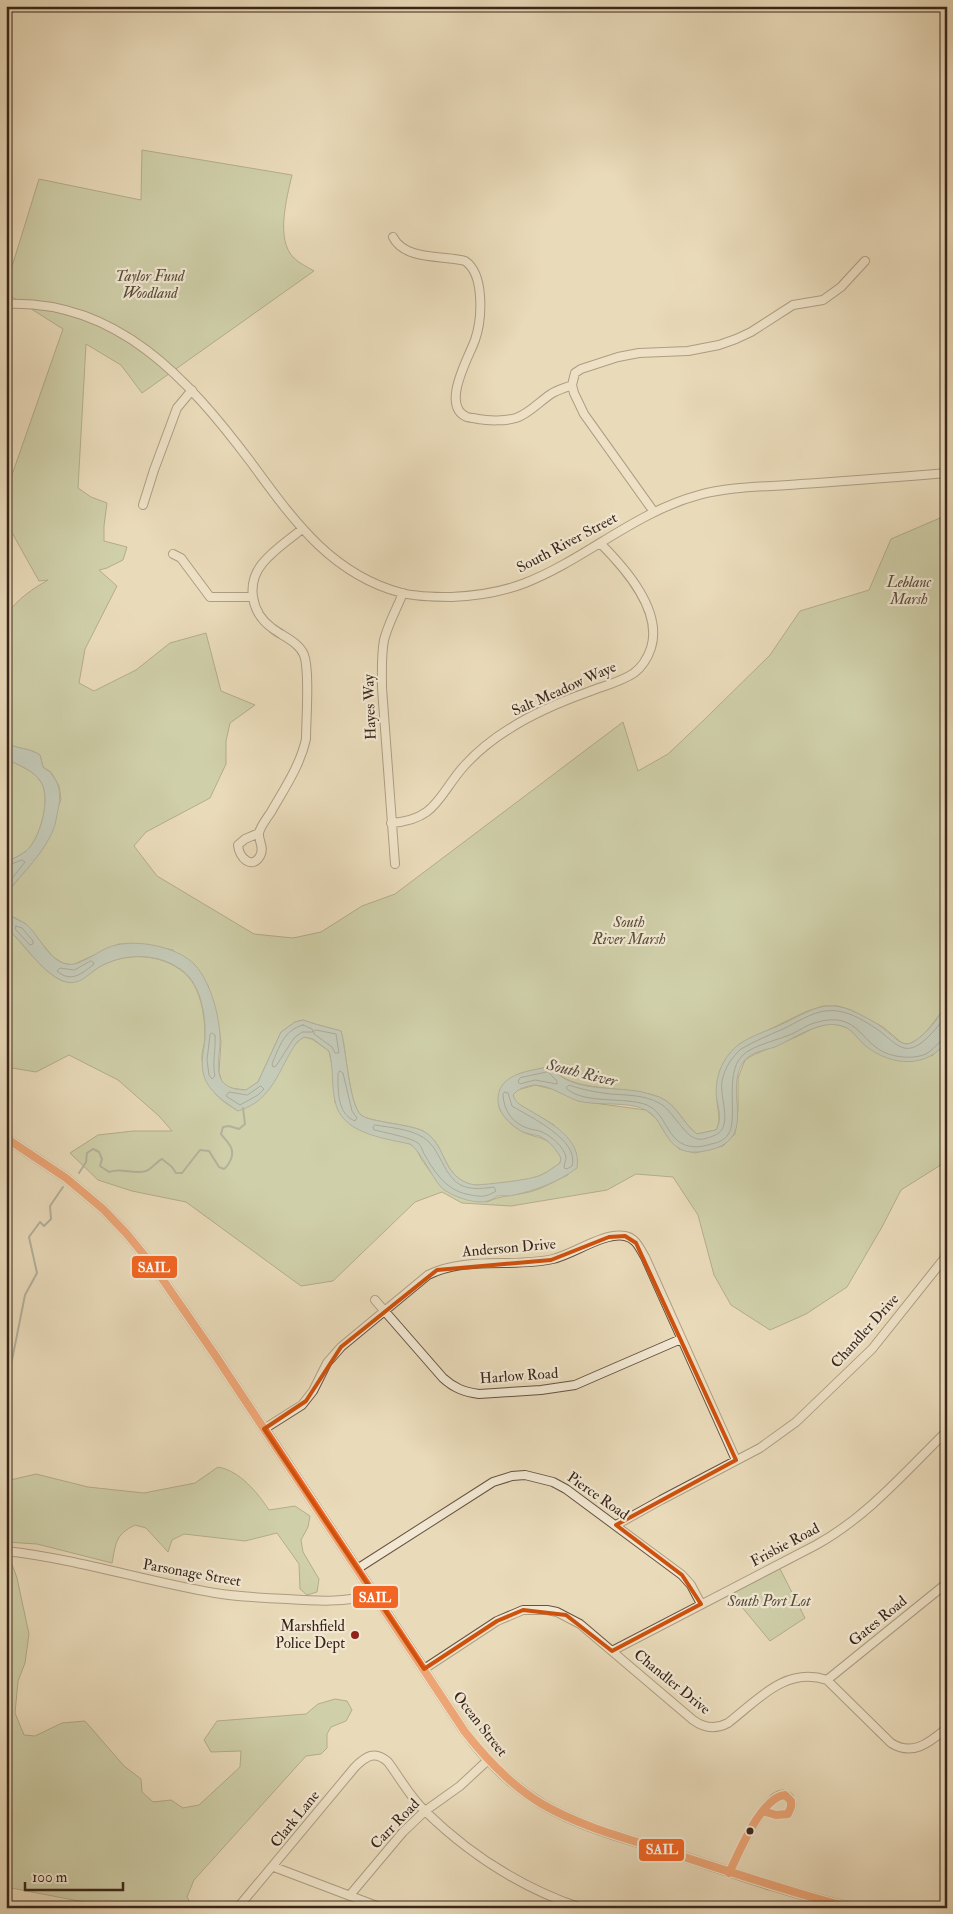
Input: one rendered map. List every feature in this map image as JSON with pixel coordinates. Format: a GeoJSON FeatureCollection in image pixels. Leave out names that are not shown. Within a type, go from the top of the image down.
{"type":"FeatureCollection","features":[{"type":"Feature","properties":{"kind":"main road","name":"Ocean Street"},"geometry":{"type":"LineString","coordinates":[[6,1138],[66,1178],[102,1209],[126,1233],[167,1284],[465,1732],[488,1760],[516,1786],[542,1804],[565,1816],[729,1873],[852,1908]]}},
{"type":"Feature","properties":{"kind":"street"},"geometry":{"type":"LineString","coordinates":[[393,237],[400,245],[417,254],[465,261],[469,264],[477,278],[480,288],[478,326],[475,340],[466,359],[456,390],[458,407],[466,417],[482,420],[518,417],[552,393],[572,386]]}},
{"type":"Feature","properties":{"kind":"street"},"geometry":{"type":"LineString","coordinates":[[654,512],[584,414],[572,386],[575,373],[581,369],[618,357],[639,353],[688,352],[736,339],[751,332],[793,305],[823,300],[841,287],[865,262]]}},
{"type":"Feature","properties":{"kind":"street","name":"South River Street"},"geometry":{"type":"LineString","coordinates":[[6,304],[32,304],[56,308],[100,321],[136,342],[172,370],[192,390],[302,529],[325,552],[358,576],[403,593],[424,596],[461,597],[501,591],[524,584],[544,575],[654,512],[700,494],[947,473]]}},
{"type":"Feature","properties":{"kind":"street"},"geometry":{"type":"LineString","coordinates":[[143,505],[177,408],[192,390]]}},
{"type":"Feature","properties":{"kind":"street"},"geometry":{"type":"LineString","coordinates":[[259,832],[292,775],[304,747],[306,739],[306,673],[304,656],[301,649],[265,623],[255,607],[252,597],[255,577],[260,566],[272,553],[302,529]]}},
{"type":"Feature","properties":{"kind":"street","name":"Salt Meadow Waye"},"geometry":{"type":"LineString","coordinates":[[391,823],[408,822],[423,816],[430,810],[464,766],[487,744],[507,730],[540,711],[627,677],[641,666],[651,648],[653,638],[648,611],[630,576],[600,543]]}},
{"type":"Feature","properties":{"kind":"street"},"geometry":{"type":"LineString","coordinates":[[173,554],[181,558],[210,596],[252,597]]}},
{"type":"Feature","properties":{"kind":"street","name":"Hayes Way"},"geometry":{"type":"LineString","coordinates":[[395,864],[382,688],[383,654],[387,632],[403,593]]}},
{"type":"Feature","properties":{"kind":"street","name":"Anderson Drive"},"geometry":{"type":"LineString","coordinates":[[264,1429],[306,1401],[333,1356],[341,1347],[422,1279],[438,1270],[454,1266],[551,1260],[567,1256],[610,1237],[625,1236],[632,1238],[640,1249],[736,1460]]}},
{"type":"Feature","properties":{"kind":"street","name":"Chandler Drive"},"geometry":{"type":"LineString","coordinates":[[616,1526],[760,1448],[796,1422],[872,1349],[947,1255]]}},
{"type":"Feature","properties":{"kind":"street","name":"Harlow Road"},"geometry":{"type":"LineString","coordinates":[[375,1300],[449,1384],[461,1390],[479,1394],[541,1390],[575,1384],[681,1339]]}},
{"type":"Feature","properties":{"kind":"street","name":"Frisbie Road"},"geometry":{"type":"LineString","coordinates":[[612,1651],[816,1545],[840,1530],[862,1513],[947,1431]]}},
{"type":"Feature","properties":{"kind":"street","name":"Pierce Road"},"geometry":{"type":"LineString","coordinates":[[357,1569],[483,1486],[512,1476],[538,1477],[560,1485],[682,1575],[702,1604]]}},
{"type":"Feature","properties":{"kind":"street","name":"Parsonage Street"},"geometry":{"type":"LineString","coordinates":[[6,1551],[45,1556],[216,1593],[316,1601],[353,1600],[374,1594]]}},
{"type":"Feature","properties":{"kind":"street","name":"Gates Road"},"geometry":{"type":"LineString","coordinates":[[827,1680],[947,1583]]}},
{"type":"Feature","properties":{"kind":"street","name":"Chandler Drive"},"geometry":{"type":"LineString","coordinates":[[424,1669],[497,1621],[524,1610],[547,1610],[566,1615],[580,1624],[693,1720],[704,1727],[722,1726],[728,1723],[767,1690],[780,1683],[805,1677],[827,1680]]}},
{"type":"Feature","properties":{"kind":"street"},"geometry":{"type":"LineString","coordinates":[[827,1680],[891,1743],[900,1748],[906,1750],[921,1747],[947,1728]]}},
{"type":"Feature","properties":{"kind":"street","name":"Clark Lane"},"geometry":{"type":"LineString","coordinates":[[240,1905],[274,1867],[363,1758],[374,1755],[382,1757],[388,1762],[425,1811]]}},
{"type":"Feature","properties":{"kind":"street","name":"Carr Road"},"geometry":{"type":"LineString","coordinates":[[350,1895],[403,1832],[425,1811],[460,1786],[488,1760]]}},
{"type":"Feature","properties":{"kind":"street"},"geometry":{"type":"LineString","coordinates":[[425,1811],[464,1846],[514,1879],[581,1908]]}},
{"type":"Feature","properties":{"kind":"street"},"geometry":{"type":"LineString","coordinates":[[729,1873],[753,1826],[763,1811]]}},
{"type":"Feature","properties":{"kind":"street"},"geometry":{"type":"LineString","coordinates":[[274,1867],[382,1908]]}},
{"type":"Feature","properties":{"kind":"highlighted area"},"geometry":{"type":"Polygon","coordinates":[[[625,1236],[636,1243],[736,1460],[616,1525],[682,1575],[701,1604],[612,1651],[566,1615],[523,1610],[497,1621],[424,1669],[264,1429],[306,1401],[341,1347],[437,1270],[551,1260],[609,1237],[625,1236]]]}},
{"type":"Feature","properties":{"kind":"green space"},"geometry":{"type":"Polygon","coordinates":[[[142,150],[292,175],[284,218],[285,241],[288,250],[294,258],[314,271],[142,393],[121,365],[86,344],[78,488],[91,497],[107,503],[104,541],[127,547],[123,560],[99,570],[117,586],[85,649],[79,683],[94,691],[136,670],[170,643],[206,633],[221,691],[255,705],[230,723],[226,741],[226,764],[210,798],[146,832],[134,846],[157,876],[254,934],[293,938],[321,932],[362,906],[395,894],[623,722],[638,771],[668,754],[770,655],[800,611],[869,590],[891,539],[947,515],[947,947],[943,957],[942,972],[944,1005],[940,1014],[926,1032],[909,1044],[902,1043],[883,1027],[851,1010],[838,1006],[823,1006],[805,1012],[738,1045],[717,1099],[718,1126],[716,1130],[697,1134],[671,1104],[659,1097],[647,1093],[600,1088],[571,1081],[559,1075],[552,1066],[518,1074],[499,1108],[507,1120],[515,1127],[524,1133],[541,1138],[551,1144],[561,1158],[560,1163],[544,1174],[528,1179],[474,1185],[463,1181],[451,1171],[434,1140],[423,1131],[361,1115],[357,1109],[351,1088],[341,1031],[303,1020],[295,1022],[281,1032],[258,1082],[246,1090],[230,1088],[222,1082],[219,1072],[221,1042],[218,1021],[208,985],[173,950],[148,945],[119,944],[72,965],[63,963],[53,957],[26,924],[6,913],[7,893],[44,847],[61,799],[59,786],[51,772],[43,767],[40,755],[6,743],[6,616],[25,595],[48,580],[39,581],[6,522],[6,492],[63,329],[6,293],[6,286],[39,179],[141,200],[142,150]]]}},
{"type":"Feature","properties":{"kind":"green space"},"geometry":{"type":"Polygon","coordinates":[[[6,758],[30,771],[38,778],[44,789],[45,806],[41,825],[29,848],[24,853],[6,862],[6,758]]]}},
{"type":"Feature","properties":{"kind":"green space"},"geometry":{"type":"Polygon","coordinates":[[[6,931],[13,934],[50,973],[63,981],[80,980],[113,961],[133,957],[154,958],[173,965],[182,971],[194,984],[201,1001],[205,1037],[202,1060],[212,1089],[216,1095],[238,1111],[297,1042],[304,1037],[312,1039],[329,1051],[333,1071],[335,1103],[381,1136],[415,1147],[442,1188],[487,1202],[536,1190],[568,1175],[554,1125],[515,1102],[513,1095],[518,1090],[535,1085],[552,1089],[579,1101],[646,1110],[657,1119],[667,1136],[679,1149],[695,1153],[723,1146],[735,1134],[738,1110],[738,1078],[745,1060],[814,1028],[829,1024],[850,1029],[856,1035],[932,1056],[947,1041],[947,1161],[901,1190],[847,1287],[806,1314],[770,1330],[731,1305],[714,1275],[698,1215],[673,1177],[636,1174],[607,1190],[511,1206],[462,1203],[442,1192],[415,1202],[333,1281],[301,1286],[186,1202],[132,1191],[98,1180],[70,1153],[98,1135],[133,1131],[172,1131],[159,1116],[118,1080],[69,1055],[36,1072],[6,1067],[6,931]]]}},
{"type":"Feature","properties":{"kind":"green space"},"geometry":{"type":"Polygon","coordinates":[[[218,1467],[234,1473],[247,1483],[269,1510],[295,1506],[310,1516],[308,1527],[301,1540],[303,1552],[319,1579],[317,1592],[307,1595],[300,1589],[299,1564],[277,1533],[245,1541],[184,1534],[172,1540],[168,1552],[146,1528],[135,1525],[120,1536],[114,1550],[112,1563],[37,1544],[6,1542],[6,1481],[36,1474],[88,1487],[144,1493],[195,1483],[218,1467]]]}},
{"type":"Feature","properties":{"kind":"green space"},"geometry":{"type":"Polygon","coordinates":[[[6,1559],[12,1564],[17,1578],[29,1634],[25,1663],[18,1681],[15,1713],[24,1735],[35,1736],[62,1723],[85,1721],[124,1766],[141,1779],[142,1792],[153,1802],[171,1800],[183,1808],[199,1805],[240,1767],[241,1751],[211,1752],[204,1740],[217,1721],[306,1714],[318,1704],[335,1699],[347,1701],[352,1710],[346,1721],[331,1727],[327,1734],[327,1748],[321,1754],[306,1756],[194,1880],[187,1897],[193,1908],[115,1908],[6,1887],[6,1559]]]}},
{"type":"Feature","properties":{"kind":"green space","name":"South Port Lot"},"geometry":{"type":"Polygon","coordinates":[[[778,1565],[805,1618],[770,1641],[731,1594],[778,1565]]]}},
{"type":"Feature","properties":{"kind":"water"},"geometry":{"type":"Polygon","coordinates":[[[6,743],[40,755],[43,767],[56,781],[60,797],[55,825],[46,844],[6,894],[6,862],[24,853],[33,842],[41,825],[45,797],[44,789],[38,778],[30,771],[6,758],[6,743]]]}},
{"type":"Feature","properties":{"kind":"water"},"geometry":{"type":"Polygon","coordinates":[[[6,913],[26,924],[54,957],[66,964],[76,963],[107,948],[128,943],[166,948],[187,958],[201,972],[214,1002],[220,1034],[218,1062],[220,1077],[222,1081],[232,1088],[246,1090],[258,1082],[281,1032],[295,1022],[303,1020],[341,1031],[351,1088],[357,1109],[361,1115],[423,1131],[434,1140],[451,1171],[460,1180],[474,1185],[510,1182],[536,1177],[560,1163],[561,1158],[549,1142],[539,1136],[520,1131],[502,1114],[498,1102],[499,1092],[502,1085],[508,1079],[525,1072],[552,1066],[558,1074],[578,1084],[637,1091],[659,1097],[671,1104],[697,1134],[716,1130],[719,1112],[716,1088],[720,1070],[725,1059],[734,1049],[752,1037],[810,1011],[828,1006],[850,1010],[863,1016],[880,1026],[901,1043],[907,1044],[916,1040],[934,1022],[944,1004],[942,969],[947,947],[947,1041],[930,1056],[909,1062],[898,1061],[887,1058],[867,1047],[847,1028],[830,1024],[814,1028],[775,1047],[754,1053],[744,1061],[738,1073],[736,1086],[738,1112],[737,1124],[733,1135],[725,1144],[699,1152],[680,1149],[670,1141],[656,1118],[639,1107],[578,1101],[542,1086],[526,1087],[513,1095],[516,1100],[555,1126],[570,1140],[575,1149],[577,1168],[539,1188],[512,1196],[498,1196],[488,1201],[477,1202],[457,1196],[441,1187],[418,1152],[410,1144],[364,1132],[345,1120],[339,1112],[335,1101],[329,1051],[313,1039],[304,1037],[297,1042],[274,1083],[260,1099],[238,1111],[209,1087],[204,1076],[202,1066],[205,1020],[201,1001],[194,984],[183,971],[174,965],[155,958],[123,958],[103,965],[80,981],[69,983],[49,972],[13,934],[6,931],[6,913]]]}},
{"type":"Feature","properties":{"kind":"waterway"},"geometry":{"type":"LineString","coordinates":[[79,1173],[86,1162],[87,1153],[93,1149],[99,1152],[102,1159],[100,1166],[109,1172],[118,1170],[146,1171],[162,1159],[176,1173],[182,1173],[200,1150],[209,1151],[219,1167],[224,1169],[230,1162],[232,1152],[221,1134],[223,1127],[229,1126],[239,1129],[245,1124],[243,1108]]}},
{"type":"Feature","properties":{"kind":"waterway"},"geometry":{"type":"LineString","coordinates":[[6,1390],[25,1295],[37,1273],[29,1237],[40,1222],[44,1226],[51,1219],[50,1206],[63,1187]]}},
{"type":"Feature","properties":{"kind":"transit line","name":"SAIL"},"geometry":{"type":"LineString","coordinates":[[6,1138],[66,1178],[103,1209],[154,1267],[215,1355],[465,1732],[482,1753],[510,1781],[531,1797],[558,1813],[592,1827],[765,1883],[851,1908]]}},
{"type":"Feature","properties":{"kind":"transit line","name":"SAIL"},"geometry":{"type":"LineString","coordinates":[[729,1873],[759,1815],[768,1805],[776,1798],[785,1795],[791,1801],[788,1814],[776,1815],[763,1811]]}},
{"type":"Feature","properties":{"kind":"place","name":"Marshfield Police Dept"},"geometry":{"type":"Point","coordinates":[355,1635]}},
{"type":"Feature","properties":{"kind":"park label","name":"Taylor Fund Woodland"},"geometry":{"type":"Point","coordinates":[150,284]}},
{"type":"Feature","properties":{"kind":"park label","name":"Leblanc Marsh"},"geometry":{"type":"Point","coordinates":[909,590]}},
{"type":"Feature","properties":{"kind":"park label","name":"South River Marsh"},"geometry":{"type":"Point","coordinates":[629,930]}},
{"type":"Feature","properties":{"kind":"water label","name":"South River"},"geometry":{"type":"Point","coordinates":[582,1073]}}]}
